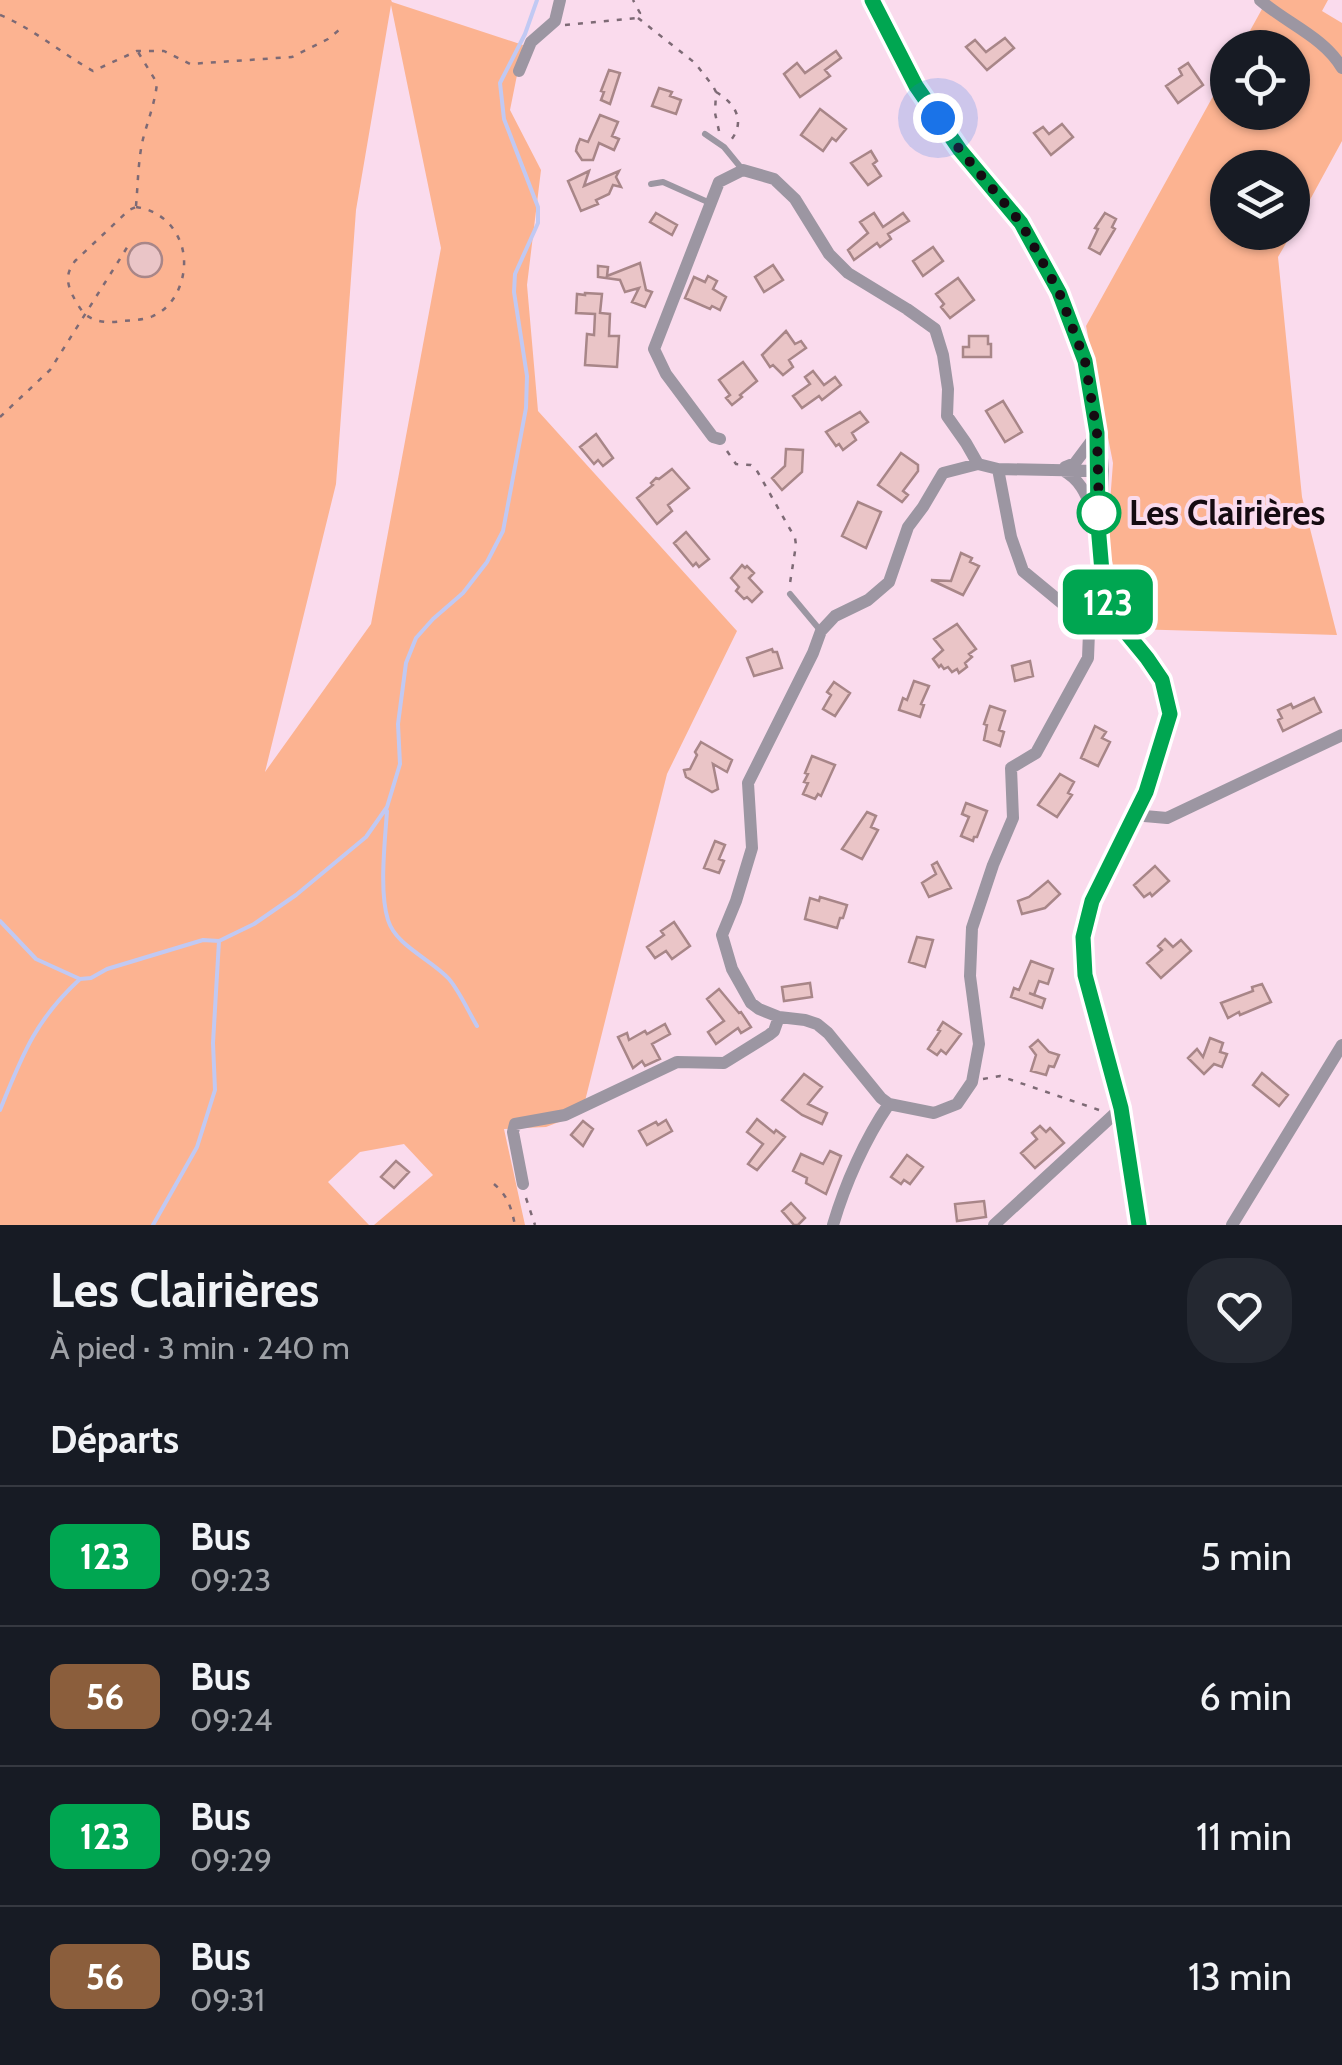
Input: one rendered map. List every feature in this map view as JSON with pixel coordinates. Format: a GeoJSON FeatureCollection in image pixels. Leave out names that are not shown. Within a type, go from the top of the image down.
{"type":"FeatureCollection","features":[{"type":"Feature","properties":{"kind":"street"},"geometry":{"type":"LineString","coordinates":[[519,72],[531,42],[555,21],[560,0]]}},
{"type":"Feature","properties":{"kind":"street"},"geometry":{"type":"LineString","coordinates":[[872,0],[916,86],[960,150],[1021,223],[1059,292],[1085,361],[1097,433],[1104,595],[1124,630],[1162,680],[1170,714],[1146,792],[1092,901],[1083,937],[1085,975],[1139,1225]]}},
{"type":"Feature","properties":{"kind":"street"},"geometry":{"type":"LineString","coordinates":[[1260,0],[1314,37],[1342,68]]}},
{"type":"Feature","properties":{"kind":"street"},"geometry":{"type":"LineString","coordinates":[[720,439],[713,437],[666,374],[654,349],[719,182],[743,170],[774,178],[794,199],[829,254],[848,274],[935,329],[948,389],[947,416],[978,464]]}},
{"type":"Feature","properties":{"kind":"street"},"geometry":{"type":"LineString","coordinates":[[1060,469],[1075,463],[1097,433]]}},
{"type":"Feature","properties":{"kind":"street"},"geometry":{"type":"LineString","coordinates":[[998,469],[1023,570],[1070,609],[1089,632],[1088,658],[1036,753],[1011,768],[1012,818],[972,928],[970,976],[979,1044],[972,1082],[957,1104],[934,1113],[889,1104],[817,1024],[779,1017],[760,1009],[744,994],[722,935],[752,848],[748,783],[813,653],[820,631],[889,582],[908,527],[943,472],[978,464],[998,469],[1100,471]]}},
{"type":"Feature","properties":{"kind":"street"},"geometry":{"type":"LineString","coordinates":[[1060,469],[1074,476],[1084,490],[1098,525]]}},
{"type":"Feature","properties":{"kind":"street"},"geometry":{"type":"LineString","coordinates":[[1133,815],[1168,818],[1342,735]]}},
{"type":"Feature","properties":{"kind":"street"},"geometry":{"type":"LineString","coordinates":[[524,1184],[513,1132],[515,1124],[566,1115],[677,1062],[724,1062],[769,1035],[779,1017]]}},
{"type":"Feature","properties":{"kind":"street"},"geometry":{"type":"LineString","coordinates":[[1232,1225],[1342,1044]]}},
{"type":"Feature","properties":{"kind":"street"},"geometry":{"type":"LineString","coordinates":[[833,1225],[874,1126],[889,1104]]}},
{"type":"Feature","properties":{"kind":"street"},"geometry":{"type":"LineString","coordinates":[[994,1225],[1117,1112]]}},
{"type":"Feature","properties":{"kind":"lane"},"geometry":{"type":"LineString","coordinates":[[706,134],[724,147],[743,170]]}},
{"type":"Feature","properties":{"kind":"lane"},"geometry":{"type":"LineString","coordinates":[[651,184],[664,182],[711,204]]}},
{"type":"Feature","properties":{"kind":"lane"},"geometry":{"type":"LineString","coordinates":[[790,594],[820,631]]}},
{"type":"Feature","properties":{"kind":"path"},"geometry":{"type":"LineString","coordinates":[[633,0],[640,13],[638,18]]}},
{"type":"Feature","properties":{"kind":"path"},"geometry":{"type":"LineString","coordinates":[[0,15],[93,71],[137,51],[164,51],[190,64],[292,57],[344,26]]}},
{"type":"Feature","properties":{"kind":"path"},"geometry":{"type":"LineString","coordinates":[[555,21],[562,26],[638,18],[695,62],[716,92],[727,98],[740,122],[734,138],[724,147],[715,113],[716,92]]}},
{"type":"Feature","properties":{"kind":"path"},"geometry":{"type":"LineString","coordinates":[[136,207],[142,143],[158,88],[137,51]]}},
{"type":"Feature","properties":{"kind":"path"},"geometry":{"type":"LineString","coordinates":[[147,208],[164,218],[179,238],[186,258],[178,291],[167,308],[152,318],[112,323],[86,314],[67,283],[68,270],[75,261],[129,210],[147,208]]}},
{"type":"Feature","properties":{"kind":"path"},"geometry":{"type":"LineString","coordinates":[[0,417],[50,370],[128,246]]}},
{"type":"Feature","properties":{"kind":"path"},"geometry":{"type":"LineString","coordinates":[[720,439],[736,464],[756,469],[796,538],[790,594]]}},
{"type":"Feature","properties":{"kind":"path"},"geometry":{"type":"LineString","coordinates":[[972,1082],[1000,1076],[1117,1112]]}},
{"type":"Feature","properties":{"kind":"path"},"geometry":{"type":"LineString","coordinates":[[494,1184],[510,1203],[515,1225]]}},
{"type":"Feature","properties":{"kind":"path"},"geometry":{"type":"LineString","coordinates":[[524,1184],[534,1225]]}},
{"type":"Feature","properties":{"kind":"shaded area"},"geometry":{"type":"Polygon","coordinates":[[[0,0],[391,0],[523,45],[510,110],[541,170],[527,285],[538,411],[737,631],[667,774],[582,1113],[546,1127],[504,1129],[525,1225],[374,1225],[433,1175],[404,1144],[360,1152],[328,1182],[369,1225],[0,1225],[0,0]],[[391,5],[356,210],[336,484],[265,772],[371,624],[441,248],[391,5]]]}},
{"type":"Feature","properties":{"kind":"shaded area"},"geometry":{"type":"Polygon","coordinates":[[[1267,0],[1328,0],[1322,11],[1342,23],[1342,141],[1310,200],[1310,150],[1210,150],[1210,250],[1282,250],[1278,257],[1302,497],[1337,635],[1130,629],[1107,542],[1113,463],[1086,326],[1210,102],[1210,130],[1310,130],[1310,30],[1250,30],[1267,0]]]}},
{"type":"Feature","properties":{"kind":"building"},"geometry":{"type":"Polygon","coordinates":[[[1005,38],[1014,48],[987,70],[966,47],[975,40],[986,52],[1005,38]]]}},
{"type":"Feature","properties":{"kind":"building"},"geometry":{"type":"Polygon","coordinates":[[[836,51],[841,58],[825,70],[830,76],[800,97],[784,74],[797,63],[805,73],[836,51]]]}},
{"type":"Feature","properties":{"kind":"building"},"geometry":{"type":"Polygon","coordinates":[[[1188,63],[1203,85],[1178,103],[1166,86],[1182,75],[1179,69],[1188,63]]]}},
{"type":"Feature","properties":{"kind":"building"},"geometry":{"type":"Polygon","coordinates":[[[609,70],[620,73],[610,104],[601,100],[609,70]]]}},
{"type":"Feature","properties":{"kind":"building"},"geometry":{"type":"Polygon","coordinates":[[[659,88],[681,100],[676,114],[652,106],[659,88]]]}},
{"type":"Feature","properties":{"kind":"building"},"geometry":{"type":"Polygon","coordinates":[[[820,109],[846,129],[836,141],[832,138],[823,151],[801,135],[820,109]]]}},
{"type":"Feature","properties":{"kind":"building"},"geometry":{"type":"Polygon","coordinates":[[[600,115],[618,122],[612,136],[619,139],[614,150],[599,143],[593,160],[582,160],[577,146],[580,139],[588,142],[600,115]]]}},
{"type":"Feature","properties":{"kind":"building"},"geometry":{"type":"Polygon","coordinates":[[[1062,124],[1073,137],[1051,155],[1034,133],[1043,127],[1049,134],[1062,124]]]}},
{"type":"Feature","properties":{"kind":"building"},"geometry":{"type":"Polygon","coordinates":[[[871,151],[881,176],[868,185],[851,163],[871,151]]]}},
{"type":"Feature","properties":{"kind":"building"},"geometry":{"type":"Polygon","coordinates":[[[589,171],[584,186],[619,171],[616,177],[621,187],[613,185],[609,194],[596,200],[598,204],[581,211],[568,181],[589,171]]]}},
{"type":"Feature","properties":{"kind":"building"},"geometry":{"type":"Polygon","coordinates":[[[656,213],[677,225],[672,235],[650,222],[656,213]]]}},
{"type":"Feature","properties":{"kind":"building"},"geometry":{"type":"Polygon","coordinates":[[[874,213],[883,227],[903,213],[909,221],[888,234],[891,239],[880,247],[877,243],[854,260],[848,250],[868,233],[860,222],[874,213]]]}},
{"type":"Feature","properties":{"kind":"building"},"geometry":{"type":"Polygon","coordinates":[[[1105,213],[1116,219],[1112,227],[1115,229],[1100,254],[1089,248],[1105,213]]]}},
{"type":"Feature","properties":{"kind":"building"},"geometry":{"type":"Polygon","coordinates":[[[145,243],[157,248],[162,260],[157,272],[145,277],[133,272],[128,260],[133,248],[145,243]]]}},
{"type":"Feature","properties":{"kind":"building"},"geometry":{"type":"Polygon","coordinates":[[[933,247],[943,261],[923,276],[913,261],[933,247]]]}},
{"type":"Feature","properties":{"kind":"building"},"geometry":{"type":"Polygon","coordinates":[[[640,263],[646,290],[652,292],[645,307],[632,302],[639,288],[625,292],[620,280],[598,277],[598,266],[608,267],[607,276],[640,263]]]}},
{"type":"Feature","properties":{"kind":"building"},"geometry":{"type":"Polygon","coordinates":[[[773,265],[783,280],[764,292],[755,277],[773,265]]]}},
{"type":"Feature","properties":{"kind":"building"},"geometry":{"type":"Polygon","coordinates":[[[708,276],[717,281],[713,289],[726,297],[720,310],[685,298],[694,277],[705,282],[708,276]]]}},
{"type":"Feature","properties":{"kind":"building"},"geometry":{"type":"Polygon","coordinates":[[[958,278],[974,300],[950,318],[936,294],[958,278]]]}},
{"type":"Feature","properties":{"kind":"building"},"geometry":{"type":"Polygon","coordinates":[[[577,294],[602,294],[600,313],[610,314],[609,336],[619,336],[617,367],[585,365],[587,334],[594,335],[595,314],[576,313],[577,294]]]}},
{"type":"Feature","properties":{"kind":"building"},"geometry":{"type":"Polygon","coordinates":[[[786,331],[795,344],[801,341],[806,348],[789,360],[793,367],[783,375],[773,365],[770,367],[762,355],[786,331]]]}},
{"type":"Feature","properties":{"kind":"building"},"geometry":{"type":"Polygon","coordinates":[[[969,336],[988,336],[991,357],[963,357],[963,347],[969,347],[969,336]]]}},
{"type":"Feature","properties":{"kind":"building"},"geometry":{"type":"Polygon","coordinates":[[[743,362],[757,381],[732,405],[719,380],[743,362]]]}},
{"type":"Feature","properties":{"kind":"building"},"geometry":{"type":"Polygon","coordinates":[[[813,371],[824,385],[835,377],[841,385],[822,400],[819,396],[802,408],[793,396],[810,384],[805,377],[813,371]]]}},
{"type":"Feature","properties":{"kind":"building"},"geometry":{"type":"Polygon","coordinates":[[[1003,401],[1022,432],[1005,442],[986,411],[1003,401]]]}},
{"type":"Feature","properties":{"kind":"building"},"geometry":{"type":"Polygon","coordinates":[[[860,412],[868,422],[852,433],[856,440],[843,450],[826,432],[860,412]]]}},
{"type":"Feature","properties":{"kind":"building"},"geometry":{"type":"Polygon","coordinates":[[[596,434],[613,458],[603,466],[598,460],[594,464],[580,447],[596,434]]]}},
{"type":"Feature","properties":{"kind":"building"},"geometry":{"type":"Polygon","coordinates":[[[786,449],[803,450],[802,472],[782,490],[772,478],[785,466],[786,449]]]}},
{"type":"Feature","properties":{"kind":"building"},"geometry":{"type":"Polygon","coordinates":[[[901,453],[918,465],[903,491],[908,495],[902,502],[878,485],[901,453]]]}},
{"type":"Feature","properties":{"kind":"building"},"geometry":{"type":"Polygon","coordinates":[[[672,469],[689,488],[668,505],[672,511],[657,524],[637,498],[656,478],[672,469]]]}},
{"type":"Feature","properties":{"kind":"building"},"geometry":{"type":"Polygon","coordinates":[[[858,502],[881,512],[866,548],[842,536],[858,502]]]}},
{"type":"Feature","properties":{"kind":"building"},"geometry":{"type":"Polygon","coordinates":[[[686,532],[709,559],[699,567],[696,563],[693,566],[674,543],[686,532]]]}},
{"type":"Feature","properties":{"kind":"building"},"geometry":{"type":"Polygon","coordinates":[[[961,553],[979,566],[963,595],[931,580],[951,581],[961,553]]]}},
{"type":"Feature","properties":{"kind":"building"},"geometry":{"type":"Polygon","coordinates":[[[742,565],[754,573],[749,578],[762,592],[752,602],[736,591],[739,587],[731,578],[742,565]]]}},
{"type":"Feature","properties":{"kind":"building"},"geometry":{"type":"Polygon","coordinates":[[[957,624],[976,649],[969,654],[972,657],[965,663],[967,667],[959,673],[957,669],[952,672],[948,667],[939,667],[933,659],[943,650],[934,639],[957,624]]]}},
{"type":"Feature","properties":{"kind":"building"},"geometry":{"type":"Polygon","coordinates":[[[772,649],[777,652],[782,668],[754,676],[747,658],[772,649]]]}},
{"type":"Feature","properties":{"kind":"building"},"geometry":{"type":"Polygon","coordinates":[[[1030,661],[1033,676],[1015,681],[1012,666],[1030,661]]]}},
{"type":"Feature","properties":{"kind":"building"},"geometry":{"type":"Polygon","coordinates":[[[914,681],[929,686],[920,717],[899,710],[914,681]]]}},
{"type":"Feature","properties":{"kind":"building"},"geometry":{"type":"Polygon","coordinates":[[[834,682],[850,693],[835,716],[823,709],[834,682]]]}},
{"type":"Feature","properties":{"kind":"building"},"geometry":{"type":"Polygon","coordinates":[[[1314,698],[1321,712],[1283,731],[1278,710],[1314,698]]]}},
{"type":"Feature","properties":{"kind":"building"},"geometry":{"type":"Polygon","coordinates":[[[990,706],[1005,711],[999,730],[1004,732],[1000,746],[984,740],[990,706]]]}},
{"type":"Feature","properties":{"kind":"building"},"geometry":{"type":"Polygon","coordinates":[[[1095,726],[1106,732],[1102,738],[1110,742],[1098,766],[1081,758],[1095,726]]]}},
{"type":"Feature","properties":{"kind":"building"},"geometry":{"type":"Polygon","coordinates":[[[701,742],[732,760],[727,772],[713,764],[718,789],[712,792],[686,777],[684,770],[690,769],[701,742]]]}},
{"type":"Feature","properties":{"kind":"building"},"geometry":{"type":"Polygon","coordinates":[[[812,756],[835,765],[821,796],[818,794],[815,799],[803,794],[812,756]]]}},
{"type":"Feature","properties":{"kind":"building"},"geometry":{"type":"Polygon","coordinates":[[[1060,774],[1074,782],[1068,793],[1072,795],[1057,817],[1038,805],[1060,774]]]}},
{"type":"Feature","properties":{"kind":"building"},"geometry":{"type":"Polygon","coordinates":[[[966,803],[987,811],[973,841],[961,836],[969,817],[962,814],[966,803]]]}},
{"type":"Feature","properties":{"kind":"building"},"geometry":{"type":"Polygon","coordinates":[[[867,812],[876,816],[871,827],[878,830],[862,859],[842,849],[867,812]]]}},
{"type":"Feature","properties":{"kind":"building"},"geometry":{"type":"Polygon","coordinates":[[[715,841],[725,845],[719,873],[704,868],[715,841]]]}},
{"type":"Feature","properties":{"kind":"building"},"geometry":{"type":"Polygon","coordinates":[[[937,862],[951,888],[929,897],[922,883],[936,874],[932,865],[937,862]]]}},
{"type":"Feature","properties":{"kind":"building"},"geometry":{"type":"Polygon","coordinates":[[[1155,866],[1169,881],[1152,896],[1150,893],[1144,897],[1134,885],[1155,866]]]}},
{"type":"Feature","properties":{"kind":"building"},"geometry":{"type":"Polygon","coordinates":[[[1048,881],[1060,894],[1045,908],[1022,914],[1018,901],[1048,881]]]}},
{"type":"Feature","properties":{"kind":"building"},"geometry":{"type":"Polygon","coordinates":[[[820,897],[847,905],[837,928],[805,919],[810,898],[819,901],[820,897]]]}},
{"type":"Feature","properties":{"kind":"building"},"geometry":{"type":"Polygon","coordinates":[[[674,922],[690,946],[672,959],[666,951],[655,958],[647,947],[674,922]]]}},
{"type":"Feature","properties":{"kind":"building"},"geometry":{"type":"Polygon","coordinates":[[[917,937],[933,940],[925,967],[909,962],[917,937]]]}},
{"type":"Feature","properties":{"kind":"building"},"geometry":{"type":"Polygon","coordinates":[[[1165,939],[1173,947],[1181,940],[1191,951],[1161,978],[1147,963],[1162,950],[1158,946],[1165,939]]]}},
{"type":"Feature","properties":{"kind":"building"},"geometry":{"type":"Polygon","coordinates":[[[1031,961],[1053,969],[1048,984],[1039,981],[1034,995],[1045,999],[1042,1008],[1011,997],[1014,988],[1019,990],[1031,961]]]}},
{"type":"Feature","properties":{"kind":"building"},"geometry":{"type":"Polygon","coordinates":[[[810,983],[812,997],[784,1001],[782,987],[810,983]]]}},
{"type":"Feature","properties":{"kind":"building"},"geometry":{"type":"Polygon","coordinates":[[[1262,984],[1271,1002],[1228,1018],[1221,1003],[1262,984]]]}},
{"type":"Feature","properties":{"kind":"building"},"geometry":{"type":"Polygon","coordinates":[[[719,989],[751,1027],[741,1033],[738,1028],[716,1044],[708,1032],[724,1021],[707,999],[719,989]]]}},
{"type":"Feature","properties":{"kind":"building"},"geometry":{"type":"Polygon","coordinates":[[[943,1022],[961,1034],[946,1054],[941,1050],[937,1055],[928,1049],[943,1022]]]}},
{"type":"Feature","properties":{"kind":"building"},"geometry":{"type":"Polygon","coordinates":[[[665,1024],[670,1034],[652,1044],[660,1059],[645,1066],[642,1061],[633,1068],[618,1037],[627,1033],[629,1040],[665,1024]]]}},
{"type":"Feature","properties":{"kind":"building"},"geometry":{"type":"Polygon","coordinates":[[[1210,1038],[1223,1043],[1220,1052],[1227,1054],[1222,1067],[1214,1064],[1204,1074],[1188,1058],[1197,1049],[1203,1057],[1210,1038]]]}},
{"type":"Feature","properties":{"kind":"building"},"geometry":{"type":"Polygon","coordinates":[[[1038,1040],[1049,1052],[1059,1055],[1046,1075],[1031,1071],[1036,1055],[1030,1047],[1038,1040]]]}},
{"type":"Feature","properties":{"kind":"building"},"geometry":{"type":"Polygon","coordinates":[[[1262,1073],[1288,1095],[1279,1106],[1253,1085],[1262,1073]]]}},
{"type":"Feature","properties":{"kind":"building"},"geometry":{"type":"Polygon","coordinates":[[[804,1074],[822,1087],[808,1104],[827,1113],[822,1124],[782,1100],[804,1074]]]}},
{"type":"Feature","properties":{"kind":"building"},"geometry":{"type":"Polygon","coordinates":[[[757,1119],[785,1137],[757,1170],[748,1164],[763,1144],[747,1132],[757,1119]]]}},
{"type":"Feature","properties":{"kind":"building"},"geometry":{"type":"Polygon","coordinates":[[[666,1120],[672,1131],[647,1145],[639,1131],[666,1120]]]}},
{"type":"Feature","properties":{"kind":"building"},"geometry":{"type":"Polygon","coordinates":[[[583,1121],[593,1129],[583,1146],[571,1135],[583,1121]]]}},
{"type":"Feature","properties":{"kind":"building"},"geometry":{"type":"Polygon","coordinates":[[[1040,1126],[1046,1132],[1050,1128],[1064,1143],[1035,1168],[1021,1153],[1037,1139],[1032,1133],[1040,1126]]]}},
{"type":"Feature","properties":{"kind":"building"},"geometry":{"type":"Polygon","coordinates":[[[830,1151],[841,1156],[826,1194],[793,1171],[801,1154],[823,1164],[830,1151]]]}},
{"type":"Feature","properties":{"kind":"building"},"geometry":{"type":"Polygon","coordinates":[[[907,1155],[923,1167],[910,1184],[904,1180],[901,1184],[891,1177],[907,1155]]]}},
{"type":"Feature","properties":{"kind":"building"},"geometry":{"type":"Polygon","coordinates":[[[396,1161],[409,1172],[394,1188],[381,1177],[396,1161]]]}},
{"type":"Feature","properties":{"kind":"building"},"geometry":{"type":"Polygon","coordinates":[[[984,1201],[986,1217],[957,1221],[955,1204],[984,1201]]]}},
{"type":"Feature","properties":{"kind":"building"},"geometry":{"type":"Polygon","coordinates":[[[791,1203],[805,1218],[798,1225],[782,1211],[791,1203]]]}},
{"type":"Feature","properties":{"kind":"waterway"},"geometry":{"type":"LineString","coordinates":[[0,921],[36,959],[80,979],[203,940],[219,941],[254,924],[296,895],[366,837],[387,807],[400,764],[398,724],[406,663],[416,638],[463,593],[487,562],[503,531],[526,408],[527,376],[514,292],[515,274],[538,223],[538,207],[504,119],[500,83],[537,0]]}},
{"type":"Feature","properties":{"kind":"waterway"},"geometry":{"type":"LineString","coordinates":[[387,811],[383,881],[388,920],[406,945],[449,979],[477,1026]]}},
{"type":"Feature","properties":{"kind":"waterway"},"geometry":{"type":"LineString","coordinates":[[153,1225],[197,1147],[215,1090],[213,1043],[219,941]]}},
{"type":"Feature","properties":{"kind":"waterway"},"geometry":{"type":"LineString","coordinates":[[0,1110],[41,1024],[80,979]]}},
{"type":"Feature","properties":{"kind":"bus line","name":"123"},"geometry":{"type":"LineString","coordinates":[[872,0],[916,86],[960,150],[1021,223],[1059,292],[1085,361],[1097,433],[1104,595],[1124,630],[1162,680],[1170,714],[1146,792],[1092,901],[1083,937],[1085,975],[1121,1108],[1139,1225]]}},
{"type":"Feature","properties":{"kind":"place","name":"Les Clairières"},"geometry":{"type":"Point","coordinates":[1099,513]}},
{"type":"Feature","properties":{"kind":"route"},"geometry":{"type":"LineString","coordinates":[[938,118],[1021,223],[1059,292],[1085,361],[1097,433],[1099,513]]}}]}
